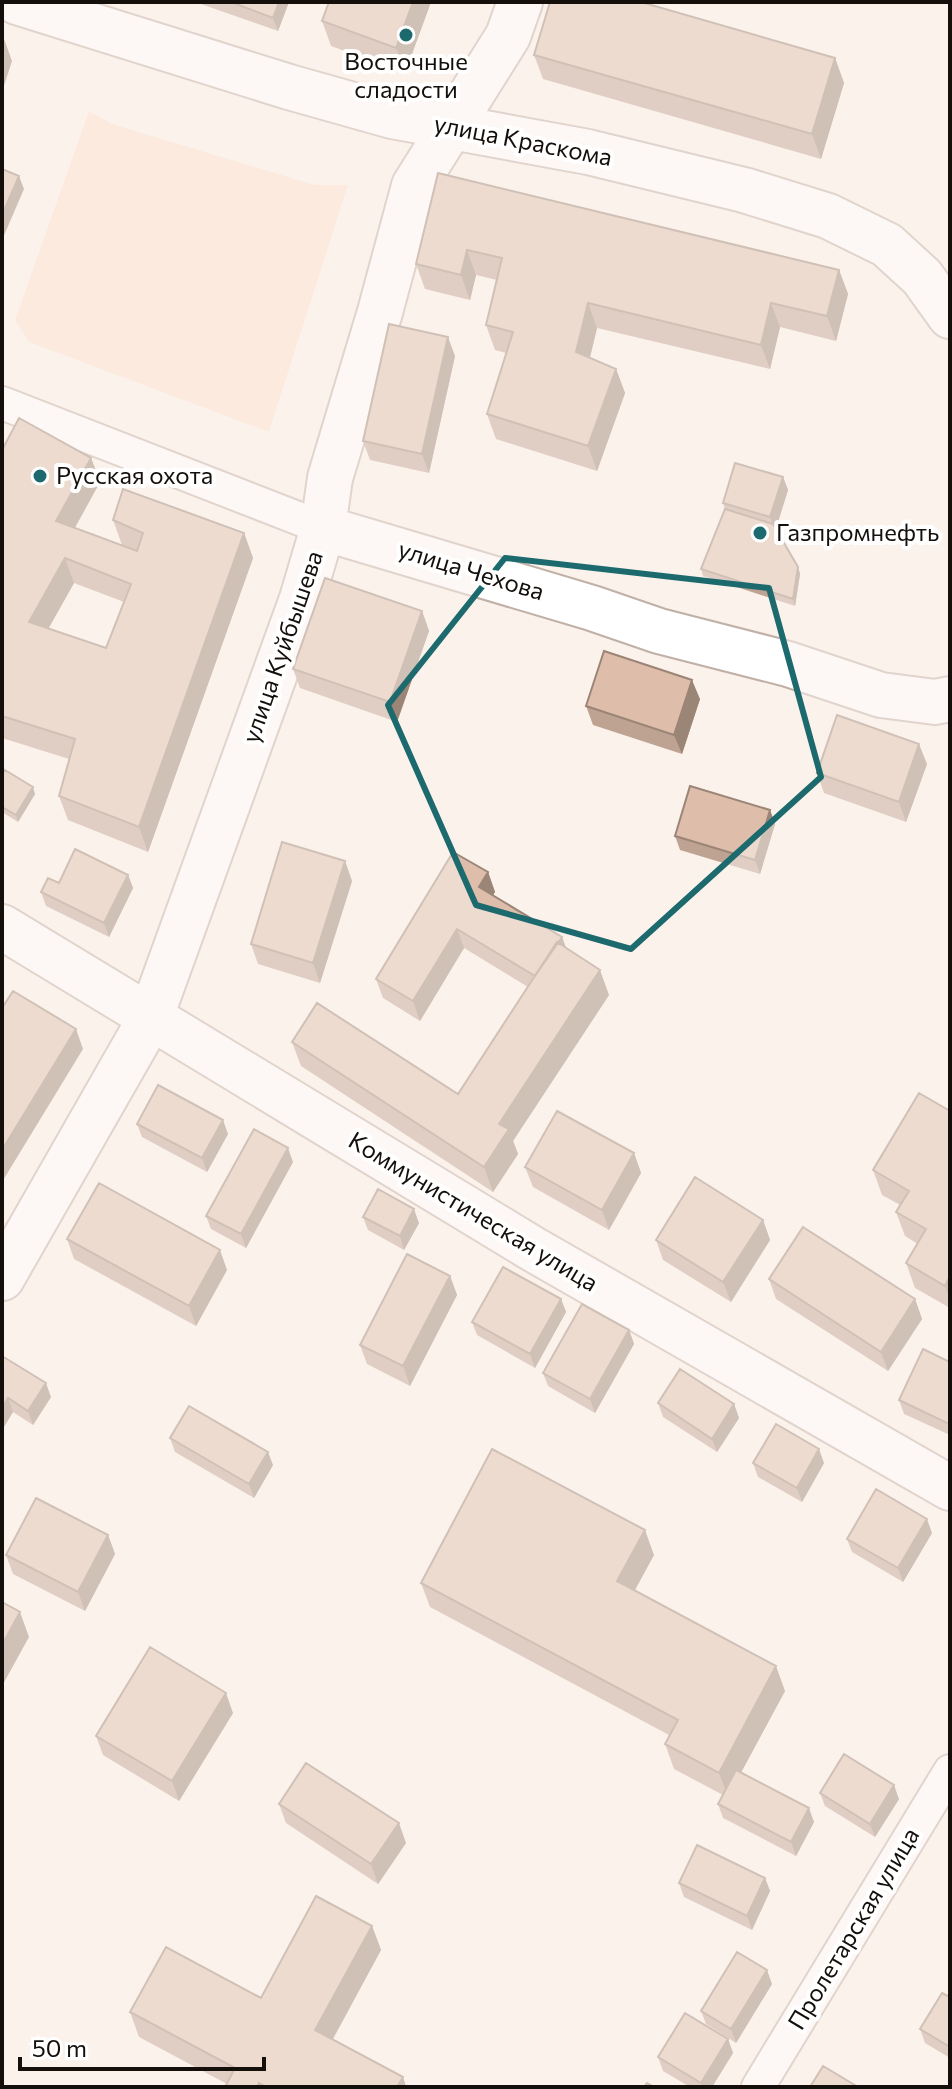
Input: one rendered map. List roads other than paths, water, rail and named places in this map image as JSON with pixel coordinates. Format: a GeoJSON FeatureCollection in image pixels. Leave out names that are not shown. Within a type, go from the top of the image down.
{"type":"FeatureCollection","features":[{"type":"Feature","properties":{"kind":"street","name":"улица Краскома"},"geometry":{"type":"LineString","coordinates":[[17,2],[392,116],[588,152],[744,190],[828,216],[887,245],[922,277],[950,316]]}},
{"type":"Feature","properties":{"kind":"street","name":"улица Куйбышева"},"geometry":{"type":"LineString","coordinates":[[2,1278],[150,1019],[302,599],[323,528],[330,478],[414,186],[508,36],[520,2]]}},
{"type":"Feature","properties":{"kind":"street","name":"улица Чехова"},"geometry":{"type":"LineString","coordinates":[[2,403],[323,528],[659,631],[788,664],[881,695],[935,702],[950,699]]}},
{"type":"Feature","properties":{"kind":"street","name":"Коммунистическая улица"},"geometry":{"type":"LineString","coordinates":[[2,927],[533,1249],[950,1488]]}},
{"type":"Feature","properties":{"kind":"street","name":"Пролетарская улица"},"geometry":{"type":"LineString","coordinates":[[758,2087],[950,1771]]}},
{"type":"Feature","properties":{"kind":"place","name":"Восточные сладости"},"geometry":{"type":"Point","coordinates":[406,35]}},
{"type":"Feature","properties":{"kind":"place","name":"Русская охота"},"geometry":{"type":"Point","coordinates":[40,476]}},
{"type":"Feature","properties":{"kind":"place","name":"Газпромнефть"},"geometry":{"type":"Point","coordinates":[760,533]}}]}
